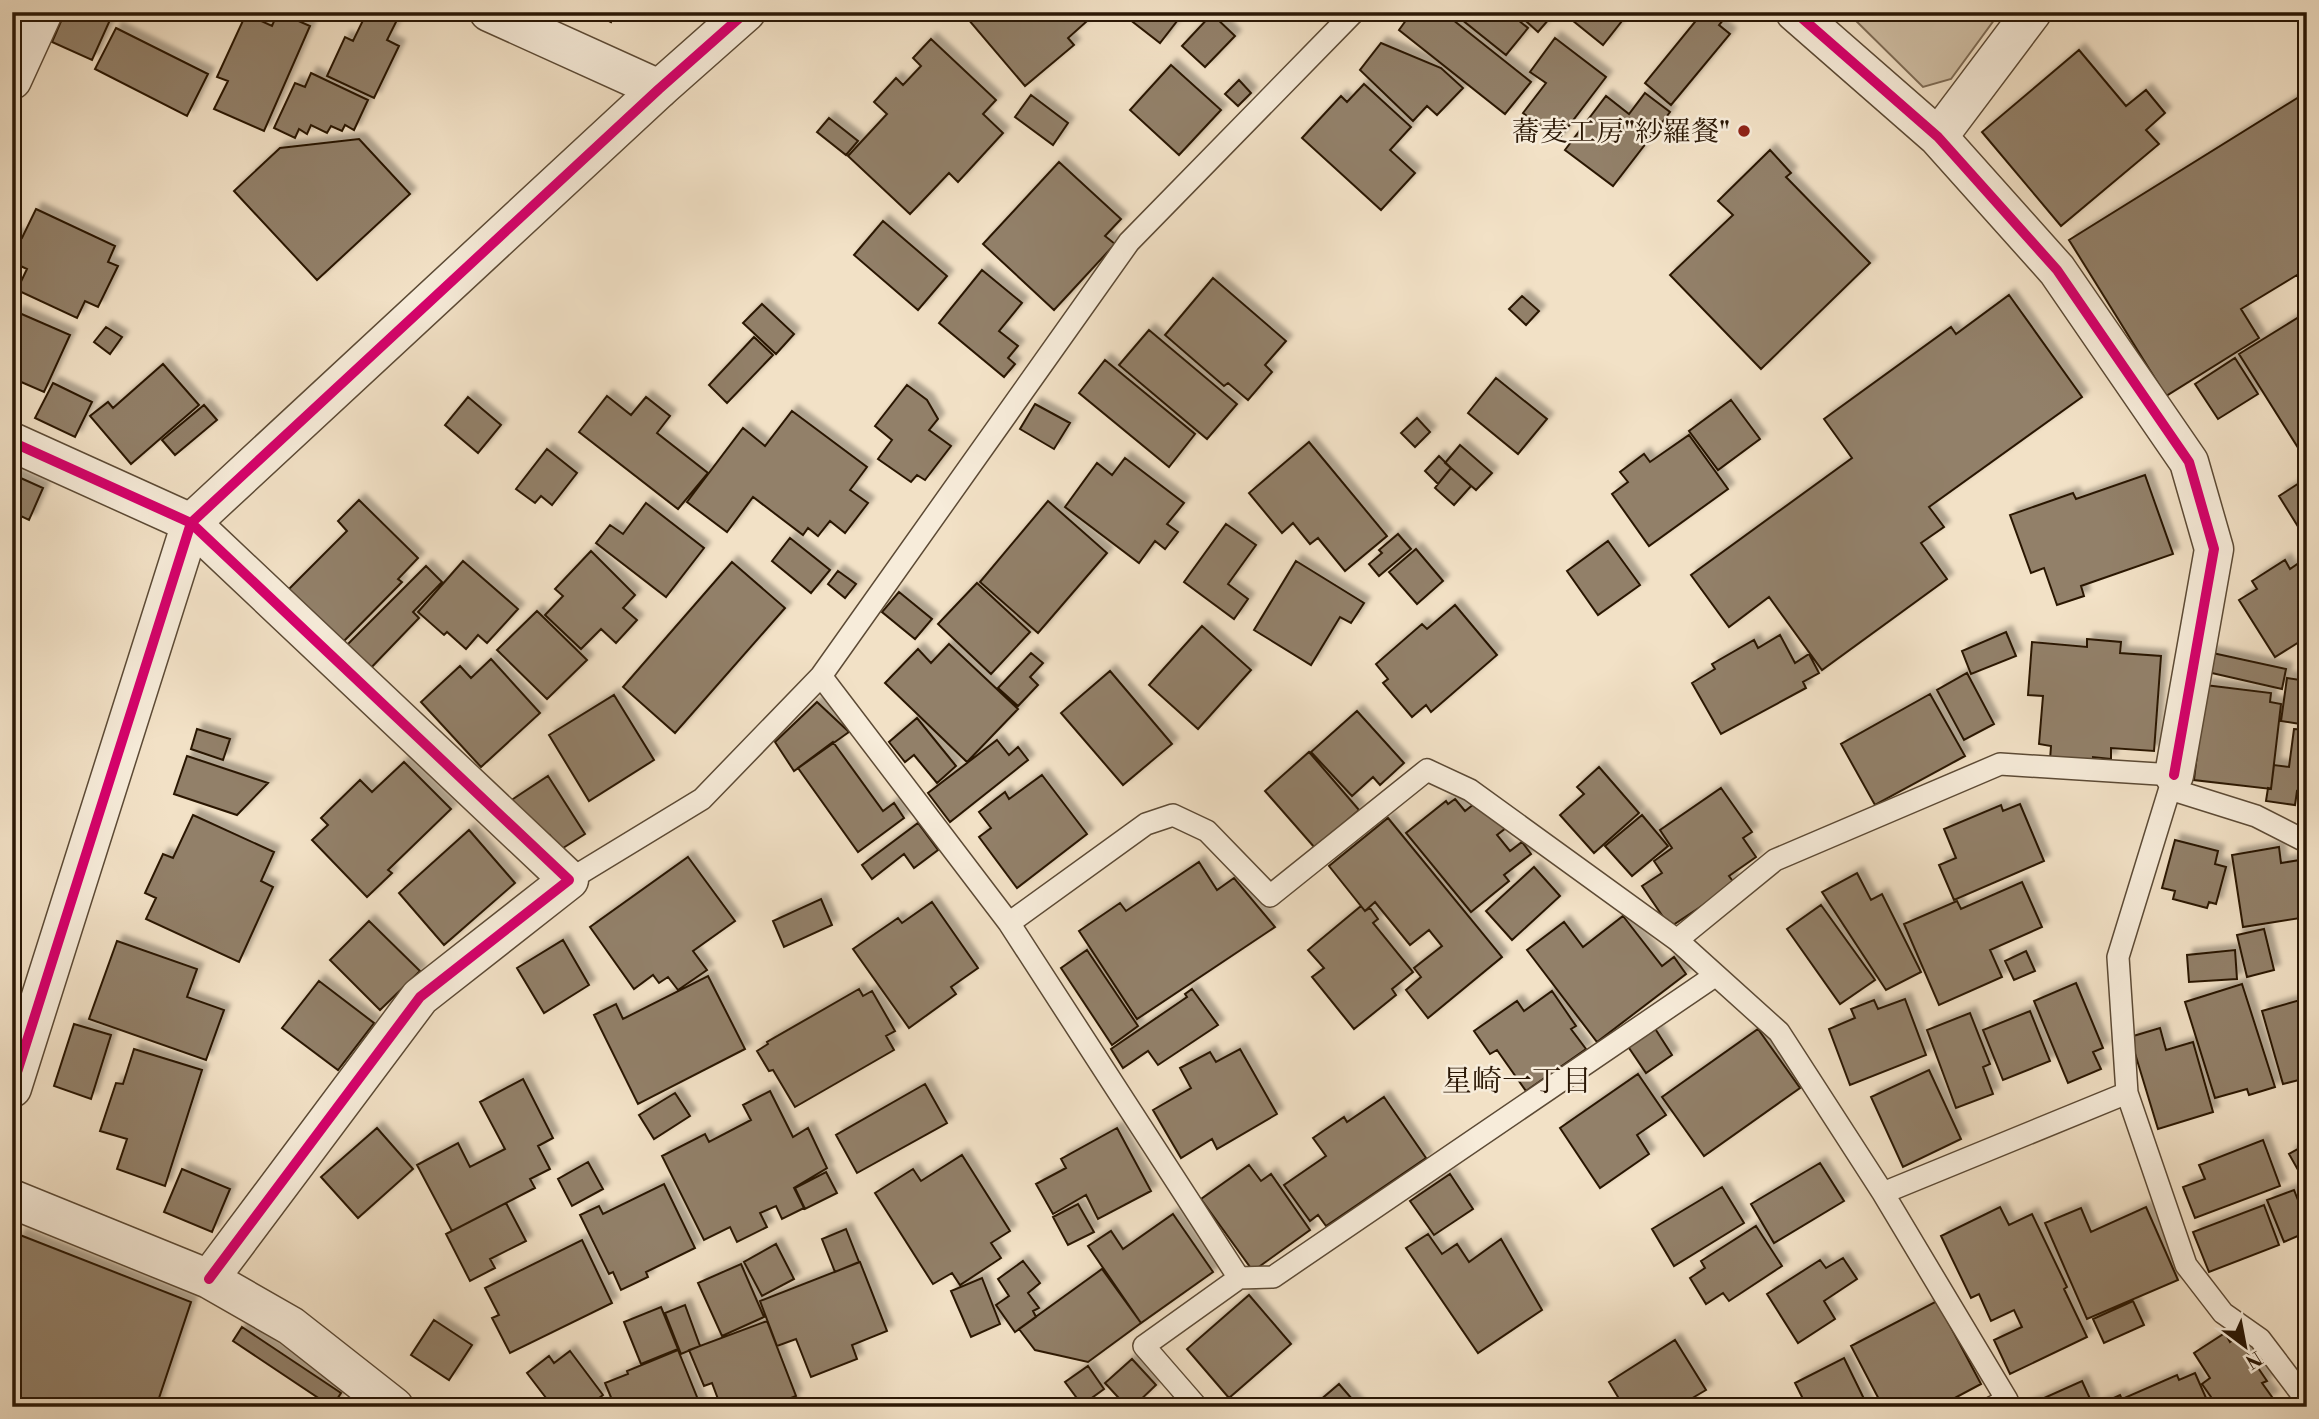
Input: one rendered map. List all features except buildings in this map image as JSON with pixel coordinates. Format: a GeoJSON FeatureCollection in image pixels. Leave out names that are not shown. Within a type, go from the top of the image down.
{"type":"FeatureCollection","features":[{"type":"Feature","properties":{"kind":"street"},"geometry":{"type":"LineString","coordinates":[[12,80],[43,12]]}},
{"type":"Feature","properties":{"kind":"street"},"geometry":{"type":"LineString","coordinates":[[489,12],[659,89]]}},
{"type":"Feature","properties":{"kind":"street"},"geometry":{"type":"LineString","coordinates":[[12,1088],[191,523],[659,89],[746,12]]}},
{"type":"Feature","properties":{"kind":"street"},"geometry":{"type":"LineString","coordinates":[[1796,12],[1938,137],[2057,270],[2189,462],[2214,549],[2172,782]]}},
{"type":"Feature","properties":{"kind":"street"},"geometry":{"type":"LineString","coordinates":[[1938,137],[2032,12]]}},
{"type":"Feature","properties":{"kind":"street"},"geometry":{"type":"LineString","coordinates":[[12,442],[191,523],[569,880],[420,997],[209,1279]]}},
{"type":"Feature","properties":{"kind":"street"},"geometry":{"type":"LineString","coordinates":[[12,1199],[209,1279],[291,1326],[394,1407]]}},
{"type":"Feature","properties":{"kind":"lane"},"geometry":{"type":"LineString","coordinates":[[569,880],[702,799],[821,676],[1129,242],[1354,12]]}},
{"type":"Feature","properties":{"kind":"lane"},"geometry":{"type":"LineString","coordinates":[[821,676],[1009,923],[1239,1278]]}},
{"type":"Feature","properties":{"kind":"lane"},"geometry":{"type":"LineString","coordinates":[[1677,940],[1775,860],[2000,765],[2172,782],[2256,816],[2307,842]]}},
{"type":"Feature","properties":{"kind":"lane"},"geometry":{"type":"LineString","coordinates":[[1009,923],[1146,824],[1173,815],[1207,831],[1270,896],[1427,770],[1470,790],[1677,940],[1779,1032],[1882,1193],[2007,1400],[1993,1407]]}},
{"type":"Feature","properties":{"kind":"lane"},"geometry":{"type":"LineString","coordinates":[[2172,782],[2118,957],[2127,1093],[2186,1265],[2223,1313],[2260,1339],[2307,1401]]}},
{"type":"Feature","properties":{"kind":"lane"},"geometry":{"type":"LineString","coordinates":[[1198,1407],[1144,1346],[1239,1278],[1273,1277],[1716,975]]}},
{"type":"Feature","properties":{"kind":"lane"},"geometry":{"type":"LineString","coordinates":[[1882,1193],[2127,1093]]}},
{"type":"Feature","properties":{"kind":"shaded area"},"geometry":{"type":"Polygon","coordinates":[[[1847,12],[2000,12],[1951,79],[1923,87],[1847,12]]]}},
{"type":"Feature","properties":{"kind":"cycle path"},"geometry":{"type":"LineString","coordinates":[[12,1088],[191,523],[659,89],[746,12]]}},
{"type":"Feature","properties":{"kind":"cycle path"},"geometry":{"type":"LineString","coordinates":[[1795,12],[1938,137],[2057,270],[2189,462],[2214,549],[2174,775]]}},
{"type":"Feature","properties":{"kind":"cycle path"},"geometry":{"type":"LineString","coordinates":[[12,442],[191,523],[569,880],[420,997],[209,1279]]}},
{"type":"Feature","properties":{"kind":"place","name":"蕎麦工房\"紗羅餐\""},"geometry":{"type":"Point","coordinates":[1744,131]}},
{"type":"Feature","properties":{"kind":"district","name":"星崎一丁目"},"geometry":{"type":"Point","coordinates":[1517,1081]}}]}
